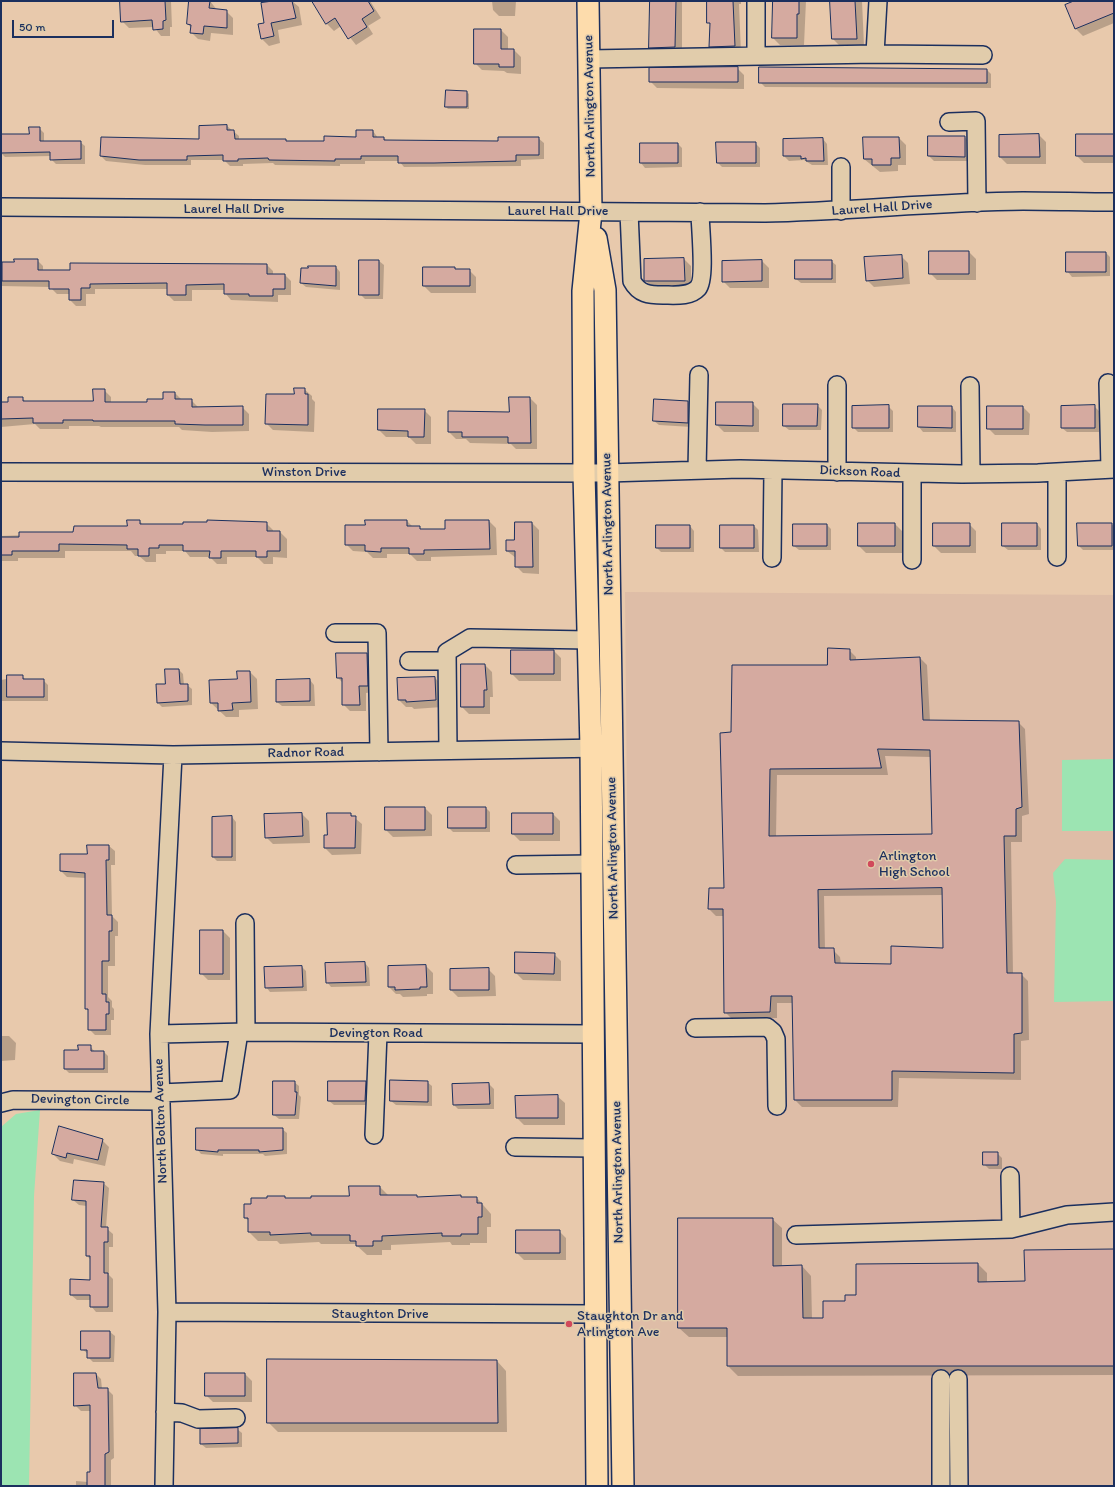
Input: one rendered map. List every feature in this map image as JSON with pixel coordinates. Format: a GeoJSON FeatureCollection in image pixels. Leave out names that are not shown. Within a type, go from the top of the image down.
{"type":"FeatureCollection","features":[{"type":"Feature","properties":{"kind":"main road","name":"North Arlington Avenue"},"geometry":{"type":"LineString","coordinates":[[588,1],[591,212],[583,291],[584,473],[589,640],[601,748],[592,864],[594,1314],[597,1486]]}},
{"type":"Feature","properties":{"kind":"main road","name":"North Arlington Avenue"},"geometry":{"type":"LineString","coordinates":[[591,212],[605,290],[607,473],[601,748],[623,1486]]}},
{"type":"Feature","properties":{"kind":"street"},"geometry":{"type":"LineString","coordinates":[[756,1],[756,55]]}},
{"type":"Feature","properties":{"kind":"street"},"geometry":{"type":"LineString","coordinates":[[875,54],[878,1]]}},
{"type":"Feature","properties":{"kind":"street"},"geometry":{"type":"LineString","coordinates":[[589,59],[756,55],[983,55]]}},
{"type":"Feature","properties":{"kind":"street"},"geometry":{"type":"LineString","coordinates":[[949,122],[976,121],[978,203]]}},
{"type":"Feature","properties":{"kind":"street"},"geometry":{"type":"LineString","coordinates":[[840,211],[841,167]]}},
{"type":"Feature","properties":{"kind":"street","name":"Laurel Hall Drive"},"geometry":{"type":"LineString","coordinates":[[1,207],[764,213],[840,211],[1022,201],[1114,202]]}},
{"type":"Feature","properties":{"kind":"street"},"geometry":{"type":"LineString","coordinates":[[629,212],[632,281],[636,289],[645,294],[658,295],[684,295],[698,288],[702,281],[700,212]]}},
{"type":"Feature","properties":{"kind":"street"},"geometry":{"type":"LineString","coordinates":[[697,470],[699,375]]}},
{"type":"Feature","properties":{"kind":"street"},"geometry":{"type":"LineString","coordinates":[[1108,383],[1112,469]]}},
{"type":"Feature","properties":{"kind":"street"},"geometry":{"type":"LineString","coordinates":[[836,384],[837,472]]}},
{"type":"Feature","properties":{"kind":"street"},"geometry":{"type":"LineString","coordinates":[[970,386],[971,474]]}},
{"type":"Feature","properties":{"kind":"street","name":"Dickson Road"},"geometry":{"type":"LineString","coordinates":[[607,473],[697,470],[773,470],[971,474],[1112,469]]}},
{"type":"Feature","properties":{"kind":"street"},"geometry":{"type":"LineString","coordinates":[[772,558],[773,470]]}},
{"type":"Feature","properties":{"kind":"street","name":"Winston Drive"},"geometry":{"type":"LineString","coordinates":[[1,472],[607,473]]}},
{"type":"Feature","properties":{"kind":"street"},"geometry":{"type":"LineString","coordinates":[[1057,472],[1057,557]]}},
{"type":"Feature","properties":{"kind":"street"},"geometry":{"type":"LineString","coordinates":[[912,474],[912,560]]}},
{"type":"Feature","properties":{"kind":"street"},"geometry":{"type":"LineString","coordinates":[[335,633],[377,633],[379,752]]}},
{"type":"Feature","properties":{"kind":"street"},"geometry":{"type":"LineString","coordinates":[[448,750],[447,652],[470,638],[589,640]]}},
{"type":"Feature","properties":{"kind":"street"},"geometry":{"type":"LineString","coordinates":[[409,661],[447,661]]}},
{"type":"Feature","properties":{"kind":"street","name":"Radnor Road"},"geometry":{"type":"LineString","coordinates":[[1,751],[173,756],[601,748]]}},
{"type":"Feature","properties":{"kind":"street","name":"North Bolton Avenue"},"geometry":{"type":"LineString","coordinates":[[164,1486],[167,1312],[158,1034],[173,756]]}},
{"type":"Feature","properties":{"kind":"street"},"geometry":{"type":"LineString","coordinates":[[516,865],[592,864]]}},
{"type":"Feature","properties":{"kind":"street"},"geometry":{"type":"LineString","coordinates":[[242,1032],[245,922]]}},
{"type":"Feature","properties":{"kind":"street"},"geometry":{"type":"LineString","coordinates":[[695,1028],[767,1027],[773,1032],[776,1039],[777,1106]]}},
{"type":"Feature","properties":{"kind":"street","name":"Devington Road"},"geometry":{"type":"LineString","coordinates":[[158,1034],[242,1032],[593,1034]]}},
{"type":"Feature","properties":{"kind":"street","name":"Devington Circle"},"geometry":{"type":"LineString","coordinates":[[1,1103],[13,1100],[160,1097],[230,1090],[242,1032]]}},
{"type":"Feature","properties":{"kind":"street"},"geometry":{"type":"LineString","coordinates":[[374,1135],[378,1033]]}},
{"type":"Feature","properties":{"kind":"street"},"geometry":{"type":"LineString","coordinates":[[515,1147],[593,1148]]}},
{"type":"Feature","properties":{"kind":"street"},"geometry":{"type":"LineString","coordinates":[[1010,1176],[1011,1229]]}},
{"type":"Feature","properties":{"kind":"street"},"geometry":{"type":"LineString","coordinates":[[796,1235],[1011,1229],[1067,1216],[1114,1212]]}},
{"type":"Feature","properties":{"kind":"street","name":"Staughton Drive"},"geometry":{"type":"LineString","coordinates":[[167,1312],[594,1314]]}},
{"type":"Feature","properties":{"kind":"street"},"geometry":{"type":"LineString","coordinates":[[941,1486],[950,1379],[959,1486]]}},
{"type":"Feature","properties":{"kind":"street"},"geometry":{"type":"LineString","coordinates":[[165,1412],[182,1413],[198,1419],[236,1418]]}},
{"type":"Feature","properties":{"kind":"shaded area","name":"Arlington High School"},"geometry":{"type":"Polygon","coordinates":[[[625,592],[1114,595],[1114,1486],[630,1486],[630,1141],[625,592]]]}},
{"type":"Feature","properties":{"kind":"green space"},"geometry":{"type":"Polygon","coordinates":[[[1114,759],[1114,831],[1062,831],[1062,760],[1114,759]]]}},
{"type":"Feature","properties":{"kind":"green space"},"geometry":{"type":"Polygon","coordinates":[[[1065,859],[1114,860],[1114,1001],[1054,1002],[1056,902],[1053,873],[1065,859]]]}},
{"type":"Feature","properties":{"kind":"green space"},"geometry":{"type":"Polygon","coordinates":[[[40,1110],[34,1196],[29,1486],[1,1486],[1,1127],[16,1114],[40,1110]]]}},
{"type":"Feature","properties":{"kind":"building"},"geometry":{"type":"Polygon","coordinates":[[[120,1],[165,1],[166,20],[163,21],[163,29],[153,30],[152,20],[121,22],[120,1]]]}},
{"type":"Feature","properties":{"kind":"building"},"geometry":{"type":"Polygon","coordinates":[[[189,1],[210,1],[209,8],[227,10],[227,28],[204,26],[203,34],[190,33],[191,25],[187,24],[189,1]]]}},
{"type":"Feature","properties":{"kind":"building"},"geometry":{"type":"Polygon","coordinates":[[[273,1],[292,1],[296,18],[271,23],[274,36],[261,39],[258,24],[264,23],[261,3],[273,1]]]}},
{"type":"Feature","properties":{"kind":"building"},"geometry":{"type":"Polygon","coordinates":[[[312,1],[368,1],[374,11],[362,19],[367,27],[348,39],[335,18],[326,24],[312,1]]]}},
{"type":"Feature","properties":{"kind":"building"},"geometry":{"type":"Polygon","coordinates":[[[650,1],[676,1],[675,47],[649,48],[650,1]]]}},
{"type":"Feature","properties":{"kind":"building"},"geometry":{"type":"Polygon","coordinates":[[[707,1],[733,1],[735,46],[709,47],[710,23],[707,23],[707,1]]]}},
{"type":"Feature","properties":{"kind":"building"},"geometry":{"type":"Polygon","coordinates":[[[773,1],[799,1],[799,14],[797,14],[797,38],[772,38],[773,1]]]}},
{"type":"Feature","properties":{"kind":"building"},"geometry":{"type":"Polygon","coordinates":[[[830,1],[855,1],[857,39],[832,39],[830,1]]]}},
{"type":"Feature","properties":{"kind":"building"},"geometry":{"type":"Polygon","coordinates":[[[1074,1],[1114,1],[1114,13],[1075,29],[1065,5],[1074,1]]]}},
{"type":"Feature","properties":{"kind":"building"},"geometry":{"type":"Polygon","coordinates":[[[474,29],[501,29],[501,49],[514,49],[514,67],[499,67],[499,64],[474,64],[474,29]]]}},
{"type":"Feature","properties":{"kind":"building"},"geometry":{"type":"Polygon","coordinates":[[[738,67],[738,82],[649,82],[649,68],[738,67]]]}},
{"type":"Feature","properties":{"kind":"building"},"geometry":{"type":"Polygon","coordinates":[[[759,67],[987,69],[987,83],[759,83],[759,67]]]}},
{"type":"Feature","properties":{"kind":"building"},"geometry":{"type":"Polygon","coordinates":[[[446,90],[467,91],[467,107],[445,107],[446,90]]]}},
{"type":"Feature","properties":{"kind":"building"},"geometry":{"type":"Polygon","coordinates":[[[227,125],[227,130],[234,130],[235,139],[286,139],[286,141],[324,141],[324,136],[356,137],[356,130],[373,130],[373,137],[384,137],[384,140],[498,141],[498,137],[539,137],[539,155],[516,155],[516,161],[434,163],[398,163],[398,156],[361,156],[361,159],[335,159],[335,161],[269,160],[268,158],[223,161],[223,155],[187,156],[187,160],[139,160],[100,156],[101,137],[199,139],[199,126],[227,125]]]}},
{"type":"Feature","properties":{"kind":"building"},"geometry":{"type":"Polygon","coordinates":[[[29,127],[40,127],[40,141],[81,141],[81,159],[50,160],[50,152],[1,153],[1,134],[29,134],[29,127]]]}},
{"type":"Feature","properties":{"kind":"building"},"geometry":{"type":"Polygon","coordinates":[[[1039,134],[1040,157],[999,157],[999,135],[1039,134]]]}},
{"type":"Feature","properties":{"kind":"building"},"geometry":{"type":"Polygon","coordinates":[[[1076,134],[1114,134],[1114,156],[1076,156],[1076,134]]]}},
{"type":"Feature","properties":{"kind":"building"},"geometry":{"type":"Polygon","coordinates":[[[928,136],[965,136],[965,157],[928,156],[928,136]]]}},
{"type":"Feature","properties":{"kind":"building"},"geometry":{"type":"Polygon","coordinates":[[[863,137],[899,137],[900,158],[891,158],[891,165],[872,165],[872,159],[864,159],[863,137]]]}},
{"type":"Feature","properties":{"kind":"building"},"geometry":{"type":"Polygon","coordinates":[[[823,138],[824,161],[806,161],[806,158],[801,159],[801,156],[783,156],[783,139],[823,138]]]}},
{"type":"Feature","properties":{"kind":"building"},"geometry":{"type":"Polygon","coordinates":[[[716,142],[756,142],[756,163],[717,163],[716,142]]]}},
{"type":"Feature","properties":{"kind":"building"},"geometry":{"type":"Polygon","coordinates":[[[640,143],[678,143],[678,163],[640,163],[640,143]]]}},
{"type":"Feature","properties":{"kind":"building"},"geometry":{"type":"Polygon","coordinates":[[[929,251],[969,251],[969,274],[929,274],[929,251]]]}},
{"type":"Feature","properties":{"kind":"building"},"geometry":{"type":"Polygon","coordinates":[[[1066,252],[1106,252],[1106,272],[1066,272],[1066,252]]]}},
{"type":"Feature","properties":{"kind":"building"},"geometry":{"type":"Polygon","coordinates":[[[902,255],[903,278],[866,281],[864,257],[902,255]]]}},
{"type":"Feature","properties":{"kind":"building"},"geometry":{"type":"Polygon","coordinates":[[[684,258],[685,281],[644,281],[644,259],[684,258]]]}},
{"type":"Feature","properties":{"kind":"building"},"geometry":{"type":"Polygon","coordinates":[[[14,259],[38,259],[38,270],[70,270],[70,263],[267,264],[267,274],[285,274],[285,289],[273,289],[273,296],[249,296],[249,294],[224,294],[224,284],[186,285],[186,295],[167,295],[167,283],[90,284],[90,288],[81,288],[81,300],[69,300],[69,289],[49,289],[49,281],[2,281],[2,262],[14,262],[14,259]]]}},
{"type":"Feature","properties":{"kind":"building"},"geometry":{"type":"Polygon","coordinates":[[[359,260],[379,260],[379,295],[359,295],[359,260]]]}},
{"type":"Feature","properties":{"kind":"building"},"geometry":{"type":"Polygon","coordinates":[[[762,260],[762,281],[722,282],[722,261],[762,260]]]}},
{"type":"Feature","properties":{"kind":"building"},"geometry":{"type":"Polygon","coordinates":[[[795,260],[832,260],[832,279],[795,279],[795,260]]]}},
{"type":"Feature","properties":{"kind":"building"},"geometry":{"type":"Polygon","coordinates":[[[308,266],[336,266],[336,286],[300,283],[301,268],[308,268],[308,266]]]}},
{"type":"Feature","properties":{"kind":"building"},"geometry":{"type":"Polygon","coordinates":[[[423,267],[455,267],[455,269],[470,269],[470,286],[423,286],[423,267]]]}},
{"type":"Feature","properties":{"kind":"building"},"geometry":{"type":"Polygon","coordinates":[[[294,388],[305,388],[305,394],[308,394],[308,425],[265,424],[266,394],[294,394],[294,388]]]}},
{"type":"Feature","properties":{"kind":"building"},"geometry":{"type":"Polygon","coordinates":[[[93,389],[105,389],[105,402],[147,402],[147,399],[163,399],[163,392],[175,392],[175,399],[192,399],[192,407],[243,406],[243,425],[175,424],[175,421],[93,420],[63,420],[63,423],[33,423],[33,418],[1,419],[1,402],[8,402],[8,397],[23,397],[23,401],[93,401],[93,389]]]}},
{"type":"Feature","properties":{"kind":"building"},"geometry":{"type":"Polygon","coordinates":[[[509,397],[530,397],[531,443],[508,443],[508,437],[462,437],[462,432],[448,432],[448,411],[509,412],[509,397]]]}},
{"type":"Feature","properties":{"kind":"building"},"geometry":{"type":"Polygon","coordinates":[[[654,399],[688,401],[688,423],[653,421],[654,399]]]}},
{"type":"Feature","properties":{"kind":"building"},"geometry":{"type":"Polygon","coordinates":[[[716,402],[753,402],[753,426],[716,425],[716,402]]]}},
{"type":"Feature","properties":{"kind":"building"},"geometry":{"type":"Polygon","coordinates":[[[783,404],[818,404],[817,426],[783,426],[783,404]]]}},
{"type":"Feature","properties":{"kind":"building"},"geometry":{"type":"Polygon","coordinates":[[[889,405],[889,428],[852,428],[852,406],[889,405]]]}},
{"type":"Feature","properties":{"kind":"building"},"geometry":{"type":"Polygon","coordinates":[[[1095,405],[1095,428],[1061,428],[1061,406],[1095,405]]]}},
{"type":"Feature","properties":{"kind":"building"},"geometry":{"type":"Polygon","coordinates":[[[918,406],[952,406],[952,428],[918,427],[918,406]]]}},
{"type":"Feature","properties":{"kind":"building"},"geometry":{"type":"Polygon","coordinates":[[[987,406],[1023,406],[1023,429],[987,429],[987,406]]]}},
{"type":"Feature","properties":{"kind":"building"},"geometry":{"type":"Polygon","coordinates":[[[378,409],[425,409],[424,437],[408,437],[408,431],[378,430],[378,409]]]}},
{"type":"Feature","properties":{"kind":"building"},"geometry":{"type":"Polygon","coordinates":[[[127,520],[140,520],[140,524],[183,524],[183,522],[207,522],[207,520],[267,522],[267,531],[280,531],[280,551],[267,551],[267,557],[256,557],[256,551],[221,551],[221,558],[209,558],[210,551],[183,551],[183,545],[159,545],[159,548],[149,548],[149,556],[138,556],[138,549],[127,549],[127,545],[59,544],[59,551],[12,551],[12,555],[1,555],[1,537],[19,537],[19,532],[73,532],[74,526],[127,526],[127,520]]]}},
{"type":"Feature","properties":{"kind":"building"},"geometry":{"type":"Polygon","coordinates":[[[365,520],[407,520],[407,526],[420,526],[420,529],[445,529],[445,520],[489,520],[490,549],[424,550],[424,554],[409,554],[409,548],[381,548],[381,552],[365,551],[365,545],[345,545],[345,525],[365,525],[365,520]]]}},
{"type":"Feature","properties":{"kind":"building"},"geometry":{"type":"Polygon","coordinates":[[[515,522],[532,522],[533,567],[515,567],[515,551],[506,551],[506,540],[514,540],[515,522]]]}},
{"type":"Feature","properties":{"kind":"building"},"geometry":{"type":"Polygon","coordinates":[[[858,523],[895,523],[895,546],[858,546],[858,523]]]}},
{"type":"Feature","properties":{"kind":"building"},"geometry":{"type":"Polygon","coordinates":[[[933,523],[970,523],[970,546],[933,546],[933,523]]]}},
{"type":"Feature","properties":{"kind":"building"},"geometry":{"type":"Polygon","coordinates":[[[1002,523],[1037,523],[1037,546],[1002,546],[1002,523]]]}},
{"type":"Feature","properties":{"kind":"building"},"geometry":{"type":"Polygon","coordinates":[[[1077,523],[1112,523],[1112,546],[1078,546],[1077,523]]]}},
{"type":"Feature","properties":{"kind":"building"},"geometry":{"type":"Polygon","coordinates":[[[793,524],[827,524],[827,546],[793,546],[793,524]]]}},
{"type":"Feature","properties":{"kind":"building"},"geometry":{"type":"Polygon","coordinates":[[[656,525],[690,525],[690,548],[656,548],[656,525]]]}},
{"type":"Feature","properties":{"kind":"building"},"geometry":{"type":"Polygon","coordinates":[[[720,525],[754,525],[754,548],[720,548],[720,525]]]}},
{"type":"Feature","properties":{"kind":"building"},"geometry":{"type":"Polygon","coordinates":[[[828,648],[850,649],[850,660],[920,657],[923,720],[1019,721],[1022,807],[1016,809],[1016,836],[1004,836],[1007,973],[1022,973],[1022,1033],[1014,1034],[1014,1073],[892,1071],[892,1100],[794,1100],[792,996],[771,996],[770,1012],[724,1013],[723,909],[708,909],[709,888],[724,888],[720,733],[731,732],[732,665],[827,665],[828,648]],[[878,749],[881,768],[770,769],[769,836],[932,834],[930,750],[878,749]],[[942,888],[818,890],[819,948],[834,948],[835,963],[891,964],[891,946],[943,948],[942,888]]]}},
{"type":"Feature","properties":{"kind":"building"},"geometry":{"type":"Polygon","coordinates":[[[511,650],[554,650],[554,674],[511,674],[511,650]]]}},
{"type":"Feature","properties":{"kind":"building"},"geometry":{"type":"Polygon","coordinates":[[[336,653],[367,653],[368,686],[359,686],[360,705],[342,705],[342,678],[337,678],[336,653]]]}},
{"type":"Feature","properties":{"kind":"building"},"geometry":{"type":"Polygon","coordinates":[[[461,664],[485,664],[487,690],[484,690],[484,707],[461,707],[461,664]]]}},
{"type":"Feature","properties":{"kind":"building"},"geometry":{"type":"Polygon","coordinates":[[[165,669],[179,669],[180,684],[188,684],[188,701],[157,703],[156,684],[165,684],[165,669]]]}},
{"type":"Feature","properties":{"kind":"building"},"geometry":{"type":"Polygon","coordinates":[[[237,671],[250,671],[251,702],[232,703],[233,710],[218,711],[218,703],[210,703],[209,680],[237,679],[237,671]]]}},
{"type":"Feature","properties":{"kind":"building"},"geometry":{"type":"Polygon","coordinates":[[[7,675],[23,675],[23,679],[44,679],[44,697],[7,697],[7,675]]]}},
{"type":"Feature","properties":{"kind":"building"},"geometry":{"type":"Polygon","coordinates":[[[435,677],[436,700],[406,702],[406,700],[398,700],[397,678],[435,677]]]}},
{"type":"Feature","properties":{"kind":"building"},"geometry":{"type":"Polygon","coordinates":[[[310,679],[310,701],[276,702],[276,680],[310,679]]]}},
{"type":"Feature","properties":{"kind":"building"},"geometry":{"type":"Polygon","coordinates":[[[385,807],[425,807],[425,830],[385,830],[385,807]]]}},
{"type":"Feature","properties":{"kind":"building"},"geometry":{"type":"Polygon","coordinates":[[[448,807],[486,807],[486,828],[448,828],[448,807]]]}},
{"type":"Feature","properties":{"kind":"building"},"geometry":{"type":"Polygon","coordinates":[[[302,813],[303,836],[265,838],[264,814],[302,813]]]}},
{"type":"Feature","properties":{"kind":"building"},"geometry":{"type":"Polygon","coordinates":[[[327,813],[351,813],[351,816],[356,816],[355,848],[324,848],[324,835],[327,835],[327,813]]]}},
{"type":"Feature","properties":{"kind":"building"},"geometry":{"type":"Polygon","coordinates":[[[512,813],[553,813],[553,834],[512,834],[512,813]]]}},
{"type":"Feature","properties":{"kind":"building"},"geometry":{"type":"Polygon","coordinates":[[[232,816],[232,857],[212,857],[212,817],[232,816]]]}},
{"type":"Feature","properties":{"kind":"building"},"geometry":{"type":"Polygon","coordinates":[[[87,845],[109,845],[109,860],[106,860],[107,915],[112,915],[112,931],[109,931],[109,961],[102,961],[102,994],[106,994],[106,1002],[109,1002],[109,1014],[106,1014],[106,1030],[88,1030],[88,1009],[85,1009],[85,873],[60,871],[60,854],[87,854],[87,845]]]}},
{"type":"Feature","properties":{"kind":"building"},"geometry":{"type":"Polygon","coordinates":[[[200,930],[223,930],[223,974],[200,974],[200,930]]]}},
{"type":"Feature","properties":{"kind":"building"},"geometry":{"type":"Polygon","coordinates":[[[515,952],[555,953],[554,974],[515,973],[515,952]]]}},
{"type":"Feature","properties":{"kind":"building"},"geometry":{"type":"Polygon","coordinates":[[[365,962],[366,982],[326,983],[325,963],[365,962]]]}},
{"type":"Feature","properties":{"kind":"building"},"geometry":{"type":"Polygon","coordinates":[[[426,965],[427,987],[420,987],[420,989],[395,990],[395,987],[388,987],[388,966],[426,965]]]}},
{"type":"Feature","properties":{"kind":"building"},"geometry":{"type":"Polygon","coordinates":[[[302,966],[303,987],[265,988],[264,967],[302,966]]]}},
{"type":"Feature","properties":{"kind":"building"},"geometry":{"type":"Polygon","coordinates":[[[489,968],[489,990],[450,990],[450,969],[489,968]]]}},
{"type":"Feature","properties":{"kind":"building"},"geometry":{"type":"Polygon","coordinates":[[[78,1045],[91,1045],[91,1051],[104,1051],[104,1069],[64,1069],[64,1050],[78,1050],[78,1045]]]}},
{"type":"Feature","properties":{"kind":"building"},"geometry":{"type":"Polygon","coordinates":[[[390,1080],[428,1081],[428,1102],[390,1101],[390,1080]]]}},
{"type":"Feature","properties":{"kind":"building"},"geometry":{"type":"Polygon","coordinates":[[[273,1081],[295,1081],[295,1092],[297,1092],[295,1115],[273,1115],[273,1081]]]}},
{"type":"Feature","properties":{"kind":"building"},"geometry":{"type":"Polygon","coordinates":[[[328,1081],[366,1081],[365,1101],[328,1101],[328,1081]]]}},
{"type":"Feature","properties":{"kind":"building"},"geometry":{"type":"Polygon","coordinates":[[[489,1083],[490,1104],[453,1105],[452,1084],[489,1083]]]}},
{"type":"Feature","properties":{"kind":"building"},"geometry":{"type":"Polygon","coordinates":[[[558,1095],[558,1118],[516,1118],[515,1096],[558,1095]]]}},
{"type":"Feature","properties":{"kind":"building"},"geometry":{"type":"Polygon","coordinates":[[[59,1126],[103,1139],[98,1160],[67,1153],[66,1158],[52,1154],[59,1126]]]}},
{"type":"Feature","properties":{"kind":"building"},"geometry":{"type":"Polygon","coordinates":[[[196,1128],[283,1128],[283,1150],[259,1152],[259,1150],[218,1150],[218,1152],[196,1150],[196,1128]]]}},
{"type":"Feature","properties":{"kind":"building"},"geometry":{"type":"Polygon","coordinates":[[[983,1152],[998,1152],[998,1165],[983,1165],[983,1152]]]}},
{"type":"Feature","properties":{"kind":"building"},"geometry":{"type":"Polygon","coordinates":[[[74,1180],[104,1182],[101,1227],[108,1227],[108,1242],[104,1242],[104,1273],[108,1273],[108,1307],[90,1307],[90,1295],[70,1295],[70,1279],[90,1280],[90,1256],[86,1256],[86,1201],[72,1200],[74,1180]]]}},
{"type":"Feature","properties":{"kind":"building"},"geometry":{"type":"Polygon","coordinates":[[[349,1186],[380,1186],[380,1195],[417,1195],[417,1197],[461,1195],[461,1197],[477,1197],[477,1203],[482,1203],[482,1217],[478,1217],[478,1234],[442,1236],[442,1233],[382,1236],[382,1241],[373,1241],[373,1246],[356,1246],[356,1241],[350,1241],[350,1235],[311,1235],[311,1233],[270,1235],[270,1232],[248,1232],[248,1218],[244,1218],[244,1204],[251,1204],[251,1198],[267,1198],[267,1196],[311,1198],[311,1196],[349,1196],[349,1186]]]}},
{"type":"Feature","properties":{"kind":"building"},"geometry":{"type":"Polygon","coordinates":[[[678,1218],[773,1218],[773,1266],[802,1265],[803,1318],[823,1318],[823,1301],[845,1301],[845,1295],[856,1295],[856,1264],[978,1263],[978,1282],[1025,1281],[1024,1250],[1114,1249],[1114,1366],[727,1366],[727,1328],[678,1328],[678,1218]]]}},
{"type":"Feature","properties":{"kind":"building"},"geometry":{"type":"Polygon","coordinates":[[[516,1230],[560,1230],[560,1253],[516,1253],[516,1230]]]}},
{"type":"Feature","properties":{"kind":"building"},"geometry":{"type":"Polygon","coordinates":[[[81,1331],[110,1331],[110,1358],[87,1358],[87,1350],[81,1350],[81,1331]]]}},
{"type":"Feature","properties":{"kind":"building"},"geometry":{"type":"Polygon","coordinates":[[[267,1359],[497,1360],[498,1423],[267,1423],[267,1359]]]}},
{"type":"Feature","properties":{"kind":"building"},"geometry":{"type":"Polygon","coordinates":[[[74,1373],[96,1373],[98,1388],[108,1388],[109,1452],[105,1454],[105,1486],[87,1486],[87,1472],[90,1472],[90,1405],[74,1406],[74,1373]]]}},
{"type":"Feature","properties":{"kind":"building"},"geometry":{"type":"Polygon","coordinates":[[[205,1373],[245,1373],[245,1396],[205,1396],[205,1373]]]}},
{"type":"Feature","properties":{"kind":"building"},"geometry":{"type":"Polygon","coordinates":[[[238,1428],[238,1443],[200,1444],[200,1429],[238,1428]]]}},
{"type":"Feature","properties":{"kind":"place","name":"Arlington High School"},"geometry":{"type":"Point","coordinates":[871,864]}},
{"type":"Feature","properties":{"kind":"place","name":"Staughton Dr and Arlington Ave"},"geometry":{"type":"Point","coordinates":[569,1324]}}]}
